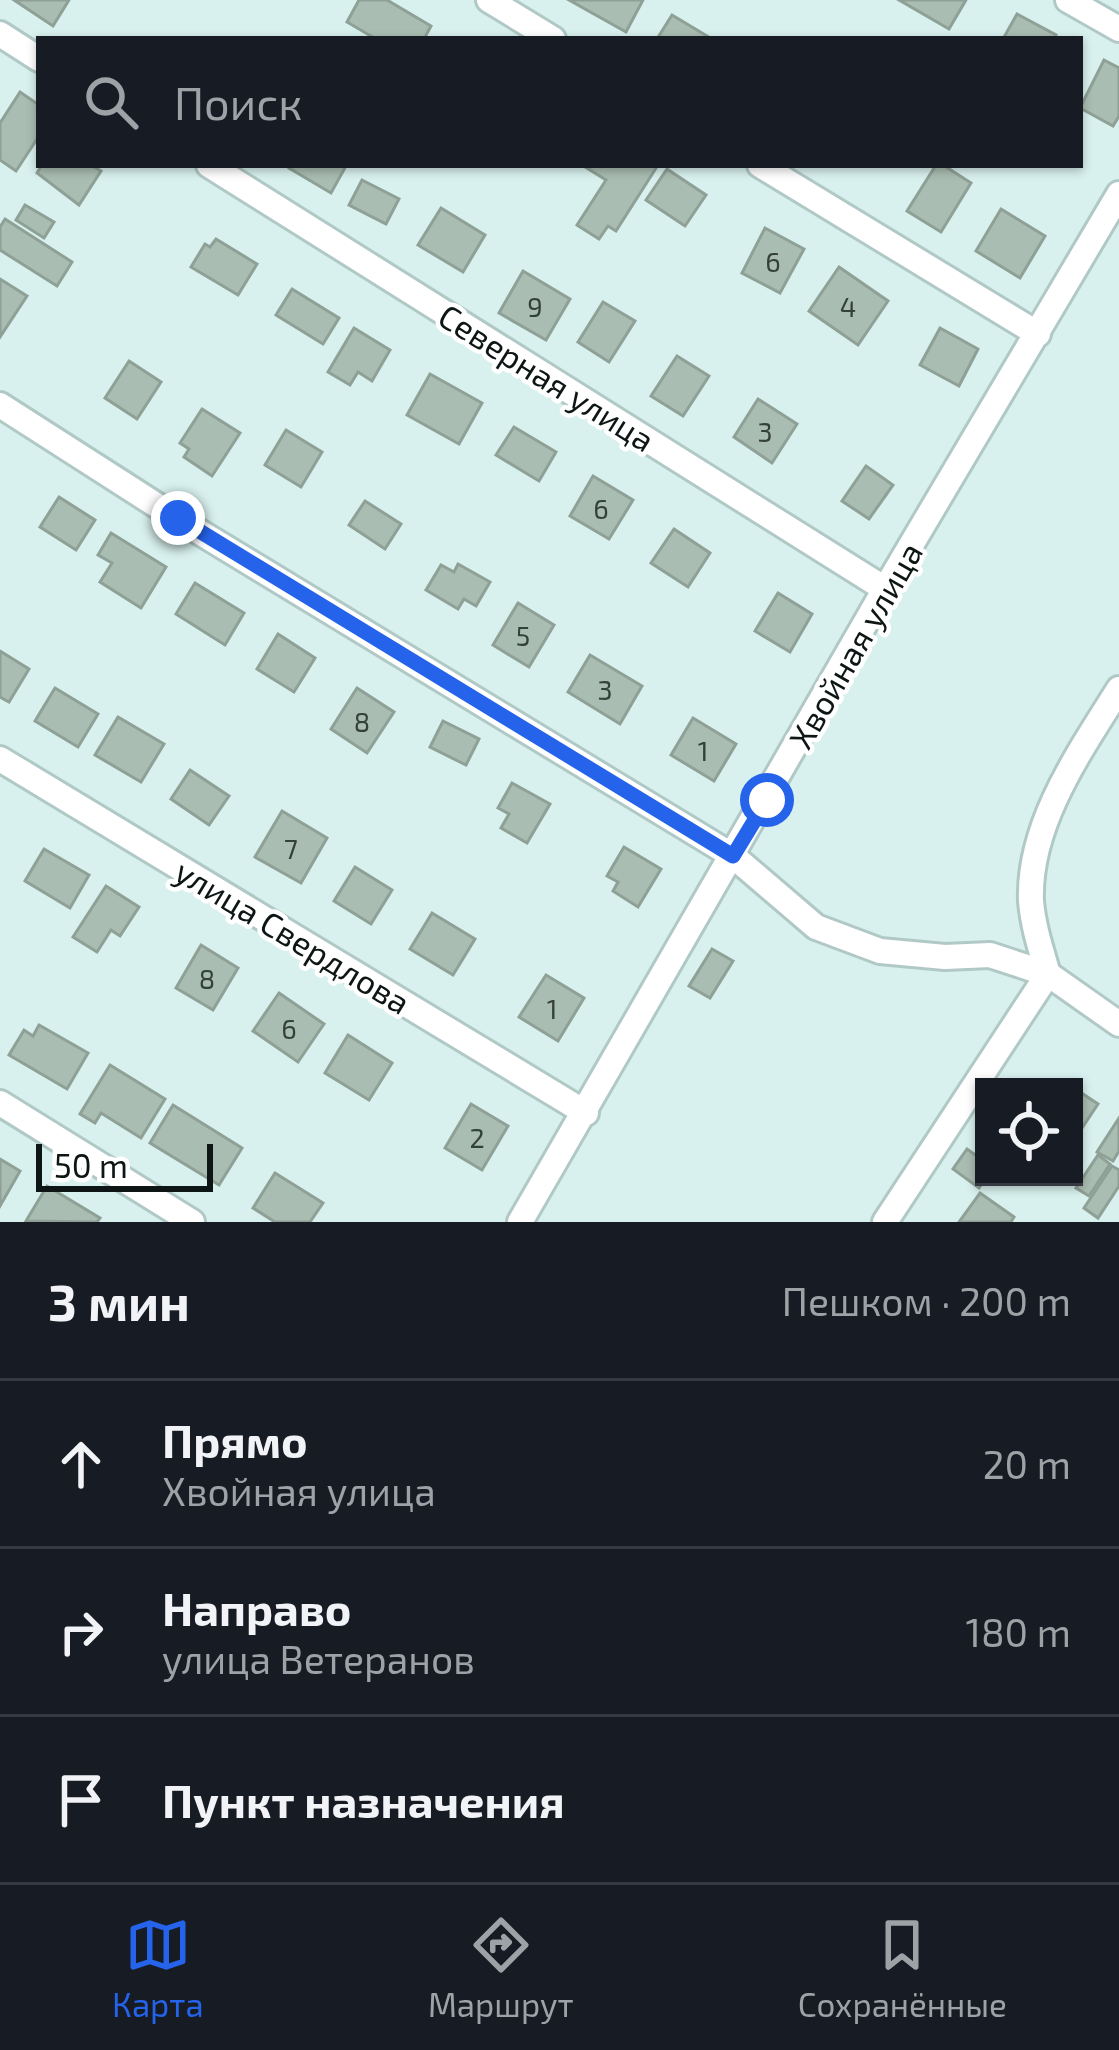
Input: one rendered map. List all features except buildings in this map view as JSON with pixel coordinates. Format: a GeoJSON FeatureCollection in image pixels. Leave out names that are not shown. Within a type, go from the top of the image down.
{"type":"FeatureCollection","features":[{"type":"Feature","properties":{"kind":"street"},"geometry":{"type":"LineString","coordinates":[[489,0],[548,36]]}},
{"type":"Feature","properties":{"kind":"street"},"geometry":{"type":"LineString","coordinates":[[1068,0],[1119,29]]}},
{"type":"Feature","properties":{"kind":"street"},"geometry":{"type":"LineString","coordinates":[[0,34],[36,56]]}},
{"type":"Feature","properties":{"kind":"street","name":"Северная улица"},"geometry":{"type":"LineString","coordinates":[[214,168],[886,589]]}},
{"type":"Feature","properties":{"kind":"street"},"geometry":{"type":"LineString","coordinates":[[765,168],[1037,334]]}},
{"type":"Feature","properties":{"kind":"street","name":"Хвойная улица"},"geometry":{"type":"LineString","coordinates":[[520,1222],[1119,194]]}},
{"type":"Feature","properties":{"kind":"street"},"geometry":{"type":"LineString","coordinates":[[0,406],[733,856],[816,926],[880,951],[945,957],[989,955],[1048,974],[1119,1024]]}},
{"type":"Feature","properties":{"kind":"street"},"geometry":{"type":"LineString","coordinates":[[1048,974],[1031,899],[1034,867],[1070,770],[1119,689]]}},
{"type":"Feature","properties":{"kind":"street","name":"улица Свердлова"},"geometry":{"type":"LineString","coordinates":[[0,759],[586,1113]]}},
{"type":"Feature","properties":{"kind":"street"},"geometry":{"type":"LineString","coordinates":[[885,1222],[1048,974]]}},
{"type":"Feature","properties":{"kind":"street"},"geometry":{"type":"LineString","coordinates":[[0,1102],[192,1222]]}},
{"type":"Feature","properties":{"kind":"route"},"geometry":{"type":"LineString","coordinates":[[178,518],[733,856],[767,800]]}}]}
